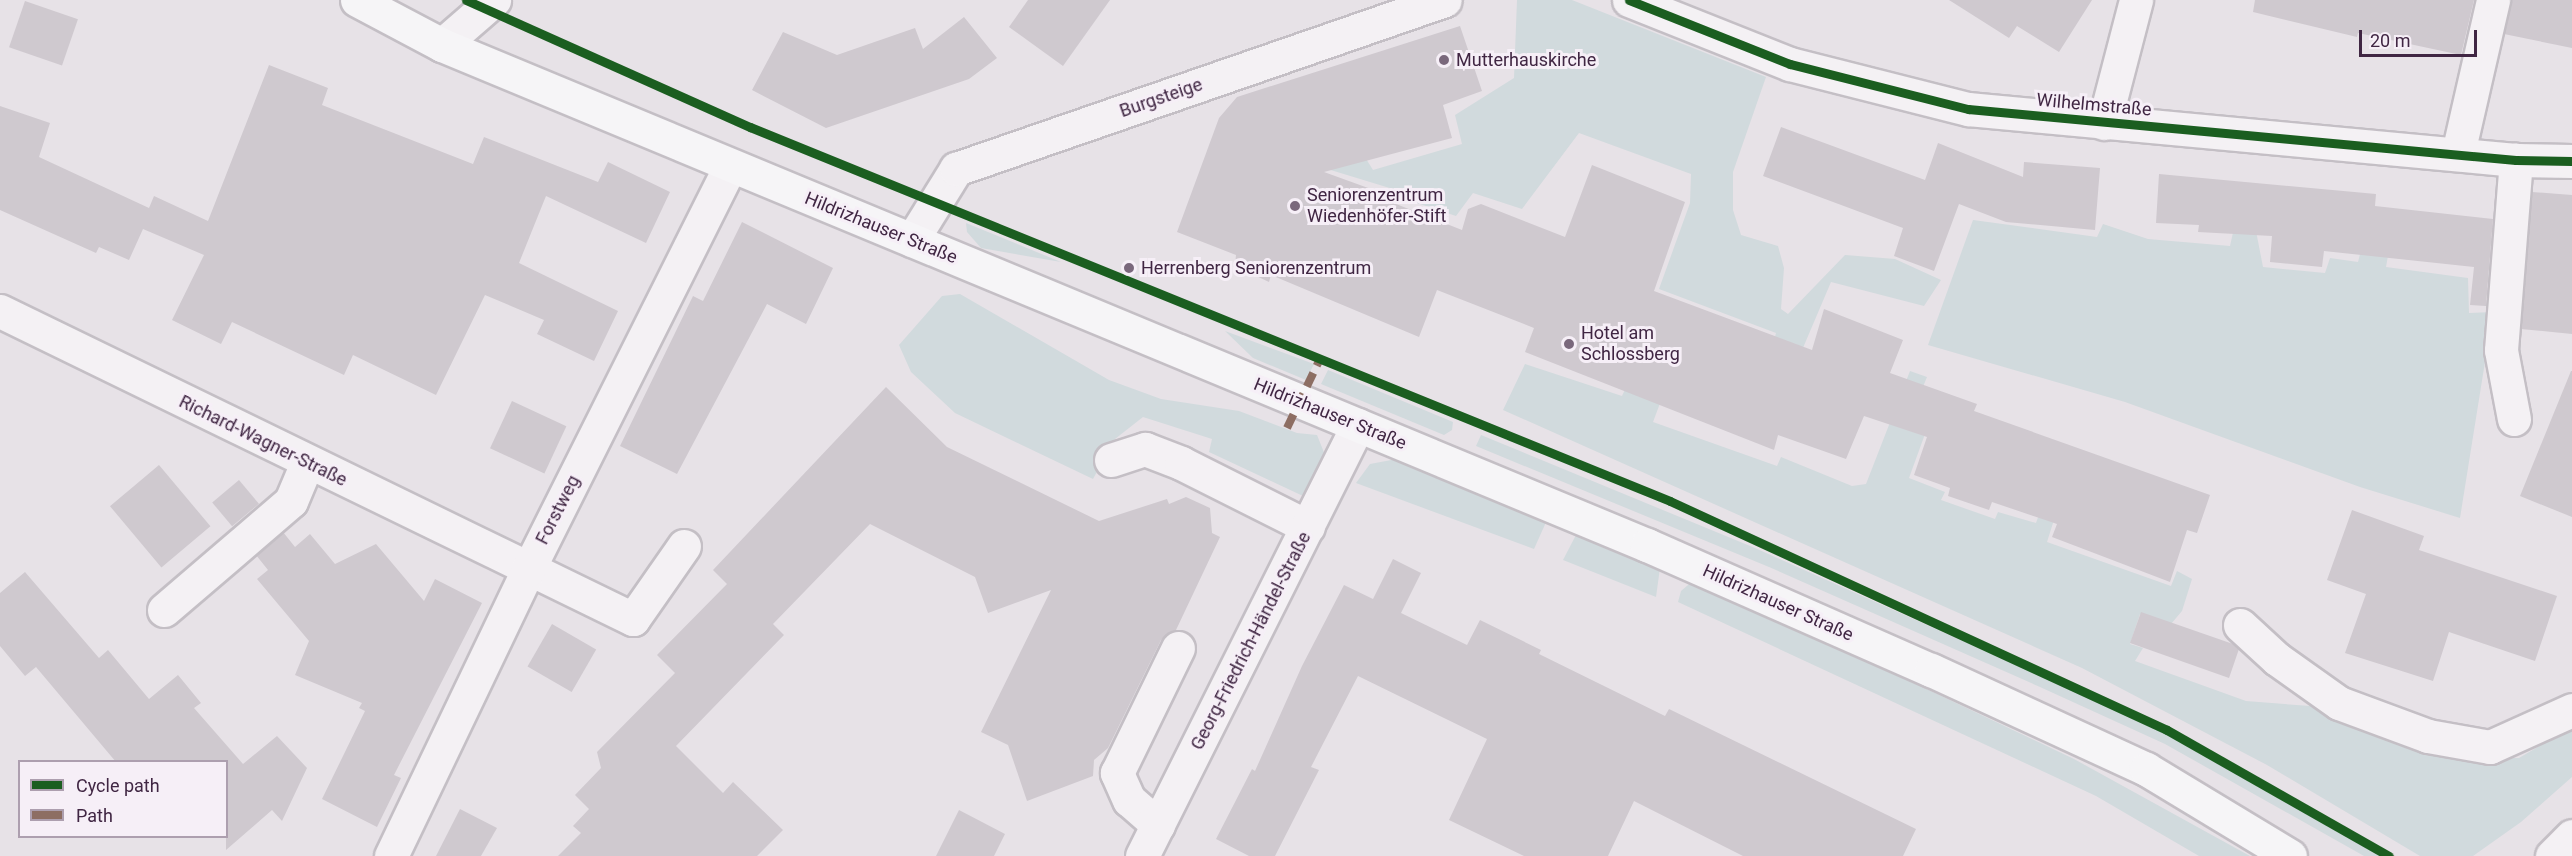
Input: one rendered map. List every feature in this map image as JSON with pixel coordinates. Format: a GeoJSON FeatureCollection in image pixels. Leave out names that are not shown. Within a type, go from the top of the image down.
{"type":"FeatureCollection","features":[{"type":"Feature","properties":{"kind":"main road","name":"Hildrizhauser Straße"},"geometry":{"type":"LineString","coordinates":[[357,0],[442,45],[730,167],[912,240],[1647,545],[2136,764],[2289,856]]}},
{"type":"Feature","properties":{"kind":"street"},"geometry":{"type":"LineString","coordinates":[[442,45],[494,0]]}},
{"type":"Feature","properties":{"kind":"street","name":"Burgsteige"},"geometry":{"type":"LineString","coordinates":[[912,240],[956,169],[1444,0]]}},
{"type":"Feature","properties":{"kind":"street","name":"Wilhelmstraße"},"geometry":{"type":"LineString","coordinates":[[1629,0],[1790,64],[1968,108],[2104,123],[2516,160],[2572,161]]}},
{"type":"Feature","properties":{"kind":"street"},"geometry":{"type":"LineString","coordinates":[[2104,123],[2136,0]]}},
{"type":"Feature","properties":{"kind":"street"},"geometry":{"type":"LineString","coordinates":[[2458,153],[2493,0]]}},
{"type":"Feature","properties":{"kind":"street"},"geometry":{"type":"LineString","coordinates":[[2514,419],[2501,350],[2516,160]]}},
{"type":"Feature","properties":{"kind":"street","name":"Forstweg"},"geometry":{"type":"LineString","coordinates":[[391,856],[528,570],[730,167]]}},
{"type":"Feature","properties":{"kind":"street","name":"Richard-Wagner-Straße"},"geometry":{"type":"LineString","coordinates":[[0,311],[307,463],[633,619],[684,546]]}},
{"type":"Feature","properties":{"kind":"street","name":"Georg-Friedrich-Händel-Straße"},"geometry":{"type":"LineString","coordinates":[[1142,856],[1358,425]]}},
{"type":"Feature","properties":{"kind":"street"},"geometry":{"type":"LineString","coordinates":[[1111,460],[1145,449],[1181,463],[1308,527]]}},
{"type":"Feature","properties":{"kind":"street"},"geometry":{"type":"LineString","coordinates":[[164,610],[291,501],[307,463]]}},
{"type":"Feature","properties":{"kind":"street"},"geometry":{"type":"LineString","coordinates":[[2240,625],[2277,659],[2339,703],[2428,736],[2490,747],[2572,710]]}},
{"type":"Feature","properties":{"kind":"street"},"geometry":{"type":"LineString","coordinates":[[1158,825],[1129,800],[1117,773],[1178,648]]}},
{"type":"Feature","properties":{"kind":"street"},"geometry":{"type":"LineString","coordinates":[[2552,856],[2572,836]]}},
{"type":"Feature","properties":{"kind":"shaded area"},"geometry":{"type":"Polygon","coordinates":[[[1517,0],[1572,0],[1766,77],[1733,172],[1733,210],[1741,235],[1778,246],[1784,268],[1781,309],[1788,314],[1845,255],[1895,259],[1941,280],[1924,306],[1831,282],[1794,369],[1769,360],[1776,333],[1659,289],[1690,203],[1691,174],[1579,133],[1522,209],[1473,193],[1456,216],[1408,200],[1406,193],[1311,164],[1358,146],[1373,170],[1462,144],[1455,115],[1514,78],[1517,0]]]}},
{"type":"Feature","properties":{"kind":"shaded area"},"geometry":{"type":"Polygon","coordinates":[[[1973,220],[2097,237],[2103,224],[2148,239],[2230,246],[2234,228],[2256,231],[2263,267],[2325,273],[2330,258],[2358,262],[2368,224],[2394,222],[2386,267],[2468,278],[2469,313],[2493,312],[2460,518],[2360,487],[2125,402],[1928,345],[1973,220]]]}},
{"type":"Feature","properties":{"kind":"shaded area"},"geometry":{"type":"Polygon","coordinates":[[[966,223],[1061,262],[981,248],[967,232],[966,223]]]}},
{"type":"Feature","properties":{"kind":"shaded area"},"geometry":{"type":"Polygon","coordinates":[[[960,294],[1109,380],[1161,399],[1239,411],[1297,433],[1317,435],[1327,460],[1317,486],[1303,496],[1209,452],[1212,439],[1143,417],[1115,439],[1093,479],[955,413],[911,372],[899,345],[942,296],[960,294]]]}},
{"type":"Feature","properties":{"kind":"shaded area"},"geometry":{"type":"Polygon","coordinates":[[[1655,323],[1686,334],[1653,422],[1777,466],[1781,457],[1852,486],[1866,484],[1910,371],[1927,377],[1907,426],[1925,434],[1909,478],[1945,492],[1941,500],[1995,519],[1998,512],[2036,523],[2052,478],[2065,485],[2047,542],[2171,586],[2177,571],[2192,579],[2182,611],[2171,624],[2140,614],[2130,644],[2143,648],[2135,661],[2246,701],[2310,706],[2462,757],[2519,758],[2572,727],[2572,777],[2521,822],[2473,856],[2420,856],[2267,765],[2082,668],[1503,410],[1525,364],[1622,396],[1655,323]]]}},
{"type":"Feature","properties":{"kind":"shaded area"},"geometry":{"type":"Polygon","coordinates":[[[1225,331],[1314,364],[1306,380],[1253,358],[1225,331]]]}},
{"type":"Feature","properties":{"kind":"shaded area"},"geometry":{"type":"Polygon","coordinates":[[[1328,370],[1453,422],[1452,430],[1444,435],[1321,384],[1328,370]]]}},
{"type":"Feature","properties":{"kind":"shaded area"},"geometry":{"type":"Polygon","coordinates":[[[1481,435],[1755,548],[2150,725],[2381,856],[2364,856],[2165,744],[2040,687],[1769,567],[1476,446],[1481,435]]]}},
{"type":"Feature","properties":{"kind":"shaded area"},"geometry":{"type":"Polygon","coordinates":[[[1402,458],[1547,520],[1534,549],[1356,483],[1370,464],[1402,458]]]}},
{"type":"Feature","properties":{"kind":"shaded area"},"geometry":{"type":"Polygon","coordinates":[[[1577,533],[1660,568],[1656,597],[1563,560],[1577,533]]]}},
{"type":"Feature","properties":{"kind":"shaded area"},"geometry":{"type":"Polygon","coordinates":[[[1695,579],[2074,759],[2250,856],[2199,856],[2096,796],[1678,602],[1681,591],[1695,579]]]}},
{"type":"Feature","properties":{"kind":"building"},"geometry":{"type":"Polygon","coordinates":[[[1028,0],[1110,0],[1063,66],[1009,27],[1028,0]]]}},
{"type":"Feature","properties":{"kind":"building"},"geometry":{"type":"Polygon","coordinates":[[[1949,0],[2092,0],[2059,52],[2017,26],[2009,38],[1949,0]]]}},
{"type":"Feature","properties":{"kind":"building"},"geometry":{"type":"Polygon","coordinates":[[[2255,0],[2474,0],[2461,55],[2358,33],[2357,37],[2253,12],[2255,0]]]}},
{"type":"Feature","properties":{"kind":"building"},"geometry":{"type":"Polygon","coordinates":[[[2511,0],[2572,0],[2572,48],[2504,34],[2511,0]]]}},
{"type":"Feature","properties":{"kind":"building"},"geometry":{"type":"Polygon","coordinates":[[[25,1],[78,19],[62,66],[9,47],[25,1]]]}},
{"type":"Feature","properties":{"kind":"building"},"geometry":{"type":"Polygon","coordinates":[[[964,17],[997,58],[969,79],[826,128],[752,90],[783,32],[837,55],[915,28],[923,49],[964,17]]]}},
{"type":"Feature","properties":{"kind":"building"},"geometry":{"type":"Polygon","coordinates":[[[1460,26],[1482,91],[1443,105],[1452,138],[1324,172],[1393,197],[1391,202],[1462,230],[1468,209],[1481,204],[1565,237],[1592,165],[1685,202],[1654,291],[1812,350],[1824,309],[1903,340],[1890,373],[1977,404],[1974,411],[2210,495],[2197,533],[2187,530],[2170,582],[2052,537],[2057,524],[1992,502],[1989,510],[1948,496],[1950,488],[1914,475],[1927,437],[1864,416],[1846,459],[1778,435],[1774,450],[1525,352],[1534,328],[1437,290],[1419,337],[1271,275],[1269,282],[1235,266],[1236,255],[1177,232],[1219,118],[1237,97],[1460,26]]]}},
{"type":"Feature","properties":{"kind":"building"},"geometry":{"type":"Polygon","coordinates":[[[269,65],[328,88],[322,105],[473,164],[484,137],[598,182],[608,162],[670,192],[646,243],[546,196],[519,263],[618,311],[594,361],[537,334],[544,320],[485,295],[436,395],[353,355],[344,375],[232,322],[221,344],[172,320],[204,255],[143,229],[129,260],[99,247],[96,253],[0,210],[0,106],[50,123],[39,157],[149,208],[154,196],[208,221],[269,65]]]}},
{"type":"Feature","properties":{"kind":"building"},"geometry":{"type":"Polygon","coordinates":[[[1781,127],[1925,180],[1938,143],[2023,177],[2024,162],[2100,168],[2095,230],[2006,222],[1959,204],[1934,271],[1894,256],[1903,228],[1763,176],[1781,127]]]}},
{"type":"Feature","properties":{"kind":"building"},"geometry":{"type":"Polygon","coordinates":[[[2159,174],[2376,194],[2375,206],[2493,219],[2486,306],[2470,305],[2474,267],[2324,251],[2322,267],[2270,262],[2272,236],[2198,232],[2199,225],[2156,223],[2159,174]]]}},
{"type":"Feature","properties":{"kind":"building"},"geometry":{"type":"Polygon","coordinates":[[[2532,192],[2572,195],[2572,334],[2521,329],[2532,192]]]}},
{"type":"Feature","properties":{"kind":"building"},"geometry":{"type":"Polygon","coordinates":[[[742,222],[833,268],[806,324],[767,304],[677,474],[620,446],[693,296],[703,301],[742,222]]]}},
{"type":"Feature","properties":{"kind":"building"},"geometry":{"type":"Polygon","coordinates":[[[2572,371],[2572,517],[2520,496],[2572,371]]]}},
{"type":"Feature","properties":{"kind":"building"},"geometry":{"type":"Polygon","coordinates":[[[886,387],[947,447],[1099,521],[1167,499],[1169,504],[1186,497],[1210,508],[1212,533],[1220,537],[1176,630],[1161,640],[1108,748],[1094,760],[1093,776],[1027,801],[1008,745],[981,732],[1051,590],[988,613],[975,577],[870,524],[773,624],[784,635],[676,746],[723,793],[733,782],[783,830],[757,856],[558,856],[581,833],[573,826],[589,809],[575,795],[601,768],[597,752],[675,673],[657,655],[727,584],[713,570],[886,387]]]}},
{"type":"Feature","properties":{"kind":"building"},"geometry":{"type":"Polygon","coordinates":[[[512,401],[566,426],[544,473],[490,448],[512,401]]]}},
{"type":"Feature","properties":{"kind":"building"},"geometry":{"type":"Polygon","coordinates":[[[159,465],[210,526],[161,567],[110,506],[159,465]]]}},
{"type":"Feature","properties":{"kind":"building"},"geometry":{"type":"Polygon","coordinates":[[[239,480],[259,504],[232,526],[212,502],[239,480]]]}},
{"type":"Feature","properties":{"kind":"building"},"geometry":{"type":"Polygon","coordinates":[[[2352,510],[2424,536],[2419,550],[2557,596],[2535,661],[2449,632],[2433,681],[2345,653],[2366,594],[2327,580],[2352,510]]]}},
{"type":"Feature","properties":{"kind":"building"},"geometry":{"type":"Polygon","coordinates":[[[283,532],[295,547],[310,534],[335,564],[376,544],[424,601],[435,579],[482,603],[394,775],[401,778],[377,827],[322,799],[365,711],[359,708],[362,703],[295,675],[309,641],[257,579],[268,570],[256,555],[283,532]]]}},
{"type":"Feature","properties":{"kind":"building"},"geometry":{"type":"Polygon","coordinates":[[[1393,559],[1421,573],[1401,613],[1467,645],[1480,620],[1541,650],[1539,654],[1665,716],[1669,709],[1916,829],[1903,856],[1743,856],[1634,801],[1608,856],[1524,856],[1449,820],[1487,739],[1358,676],[1311,767],[1319,770],[1275,856],[1249,856],[1216,839],[1252,769],[1255,771],[1302,666],[1344,585],[1373,599],[1393,559]]]}},
{"type":"Feature","properties":{"kind":"building"},"geometry":{"type":"Polygon","coordinates":[[[25,572],[99,658],[108,650],[149,699],[178,675],[201,703],[194,708],[243,764],[277,736],[307,768],[282,821],[272,810],[226,850],[228,760],[114,760],[36,667],[25,676],[0,646],[0,593],[25,572]]]}},
{"type":"Feature","properties":{"kind":"building"},"geometry":{"type":"Polygon","coordinates":[[[2141,612],[2233,644],[2239,649],[2229,678],[2130,643],[2141,612]]]}},
{"type":"Feature","properties":{"kind":"building"},"geometry":{"type":"Polygon","coordinates":[[[552,624],[596,650],[572,692],[528,666],[552,624]]]}},
{"type":"Feature","properties":{"kind":"building"},"geometry":{"type":"Polygon","coordinates":[[[460,809],[497,828],[481,856],[436,856],[460,809]]]}},
{"type":"Feature","properties":{"kind":"building"},"geometry":{"type":"Polygon","coordinates":[[[959,810],[1005,834],[994,856],[936,856],[959,810]]]}},
{"type":"Feature","properties":{"kind":"marked path"},"geometry":{"type":"LineString","coordinates":[[1287,428],[1319,361]]}},
{"type":"Feature","properties":{"kind":"cycle path"},"geometry":{"type":"LineString","coordinates":[[466,0],[750,127],[1670,501],[2167,730],[2389,856]]}},
{"type":"Feature","properties":{"kind":"cycle path"},"geometry":{"type":"LineString","coordinates":[[1629,0],[1790,64],[1968,109],[2516,160],[2572,161]]}},
{"type":"Feature","properties":{"kind":"place","name":"Mutterhauskirche"},"geometry":{"type":"Point","coordinates":[1444,60]}},
{"type":"Feature","properties":{"kind":"place","name":"Seniorenzentrum Wiedenhöfer-Stift"},"geometry":{"type":"Point","coordinates":[1295,206]}},
{"type":"Feature","properties":{"kind":"place","name":"Herrenberg Seniorenzentrum"},"geometry":{"type":"Point","coordinates":[1129,268]}},
{"type":"Feature","properties":{"kind":"place","name":"Hotel am Schlossberg"},"geometry":{"type":"Point","coordinates":[1569,344]}}]}
